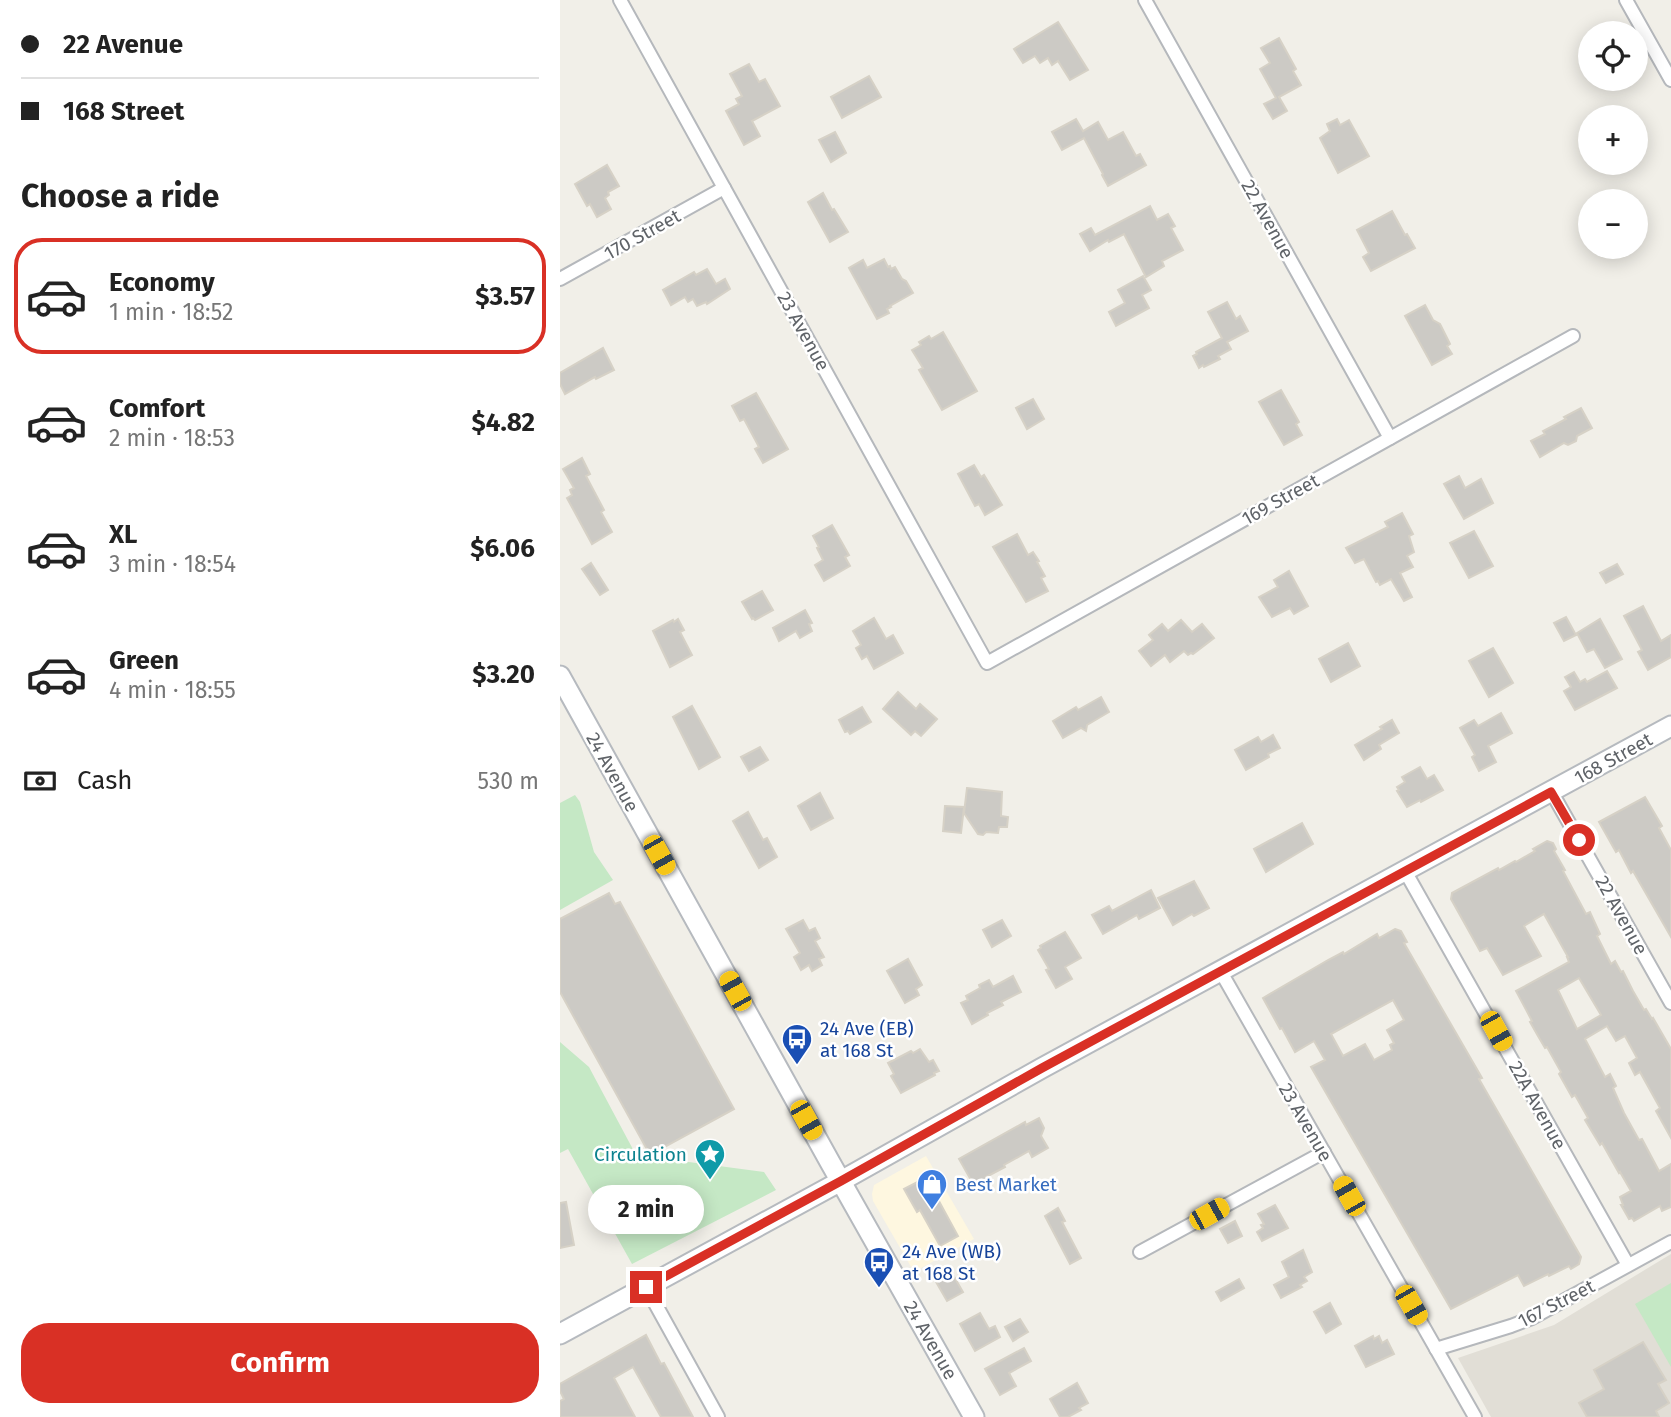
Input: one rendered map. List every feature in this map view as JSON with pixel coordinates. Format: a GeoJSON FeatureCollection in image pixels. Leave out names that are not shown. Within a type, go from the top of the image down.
{"type":"FeatureCollection","features":[{"type":"Feature","properties":{"kind":"main road","name":"24 Avenue"},"geometry":{"type":"LineString","coordinates":[[560,676],[974,1417]]}},
{"type":"Feature","properties":{"kind":"main road","name":"168 Street"},"geometry":{"type":"LineString","coordinates":[[560,1334],[1671,726]]}},
{"type":"Feature","properties":{"kind":"street","name":"23 Avenue"},"geometry":{"type":"LineString","coordinates":[[620,0],[988,663]]}},
{"type":"Feature","properties":{"kind":"street","name":"22 Avenue"},"geometry":{"type":"LineString","coordinates":[[1145,0],[1390,438]]}},
{"type":"Feature","properties":{"kind":"street"},"geometry":{"type":"LineString","coordinates":[[1626,0],[1671,80]]}},
{"type":"Feature","properties":{"kind":"street","name":"170 Street"},"geometry":{"type":"LineString","coordinates":[[560,279],[724,188]]}},
{"type":"Feature","properties":{"kind":"street","name":"169 Street"},"geometry":{"type":"LineString","coordinates":[[988,663],[1573,336]]}},
{"type":"Feature","properties":{"kind":"street","name":"22 Avenue"},"geometry":{"type":"LineString","coordinates":[[1551,792],[1671,1003]]}},
{"type":"Feature","properties":{"kind":"street","name":"22A Avenue"},"geometry":{"type":"LineString","coordinates":[[1405,871],[1628,1265]]}},
{"type":"Feature","properties":{"kind":"street","name":"23 Avenue"},"geometry":{"type":"LineString","coordinates":[[1221,972],[1475,1417]]}},
{"type":"Feature","properties":{"kind":"street"},"geometry":{"type":"LineString","coordinates":[[1140,1252],[1324,1152]]}},
{"type":"Feature","properties":{"kind":"street","name":"167 Street"},"geometry":{"type":"LineString","coordinates":[[1436,1349],[1532,1318],[1671,1242]]}},
{"type":"Feature","properties":{"kind":"street"},"geometry":{"type":"LineString","coordinates":[[646,1287],[718,1417]]}},
{"type":"Feature","properties":{"kind":"shaded area"},"geometry":{"type":"Polygon","coordinates":[[[926,1156],[974,1239],[914,1272],[873,1201],[872,1194],[874,1185],[926,1156]]]}},
{"type":"Feature","properties":{"kind":"shaded area"},"geometry":{"type":"Polygon","coordinates":[[[1671,1254],[1671,1417],[1491,1417],[1458,1358],[1554,1325],[1671,1254]]]}},
{"type":"Feature","properties":{"kind":"green space"},"geometry":{"type":"Polygon","coordinates":[[[575,795],[580,802],[594,852],[613,880],[560,910],[560,803],[575,795]]]}},
{"type":"Feature","properties":{"kind":"green space"},"geometry":{"type":"Polygon","coordinates":[[[560,1042],[589,1067],[636,1155],[764,1172],[776,1190],[632,1264],[568,1149],[560,1153],[560,1042]]]}},
{"type":"Feature","properties":{"kind":"green space"},"geometry":{"type":"Polygon","coordinates":[[[1671,1283],[1671,1367],[1635,1304],[1671,1283]]]}},
{"type":"Feature","properties":{"kind":"building"},"geometry":{"type":"Polygon","coordinates":[[[1058,22],[1088,70],[1070,80],[1058,61],[1052,65],[1048,58],[1040,63],[1035,56],[1023,63],[1014,49],[1058,22]]]}},
{"type":"Feature","properties":{"kind":"building"},"geometry":{"type":"Polygon","coordinates":[[[1279,38],[1296,69],[1293,71],[1301,85],[1279,97],[1287,111],[1273,119],[1264,104],[1276,98],[1260,69],[1270,63],[1261,48],[1279,38]]]}},
{"type":"Feature","properties":{"kind":"building"},"geometry":{"type":"Polygon","coordinates":[[[749,64],[759,82],[765,79],[780,106],[752,121],[760,136],[744,145],[726,111],[739,104],[736,99],[742,96],[730,74],[749,64]]]}},
{"type":"Feature","properties":{"kind":"building"},"geometry":{"type":"Polygon","coordinates":[[[869,76],[881,97],[842,118],[831,97],[869,76]]]}},
{"type":"Feature","properties":{"kind":"building"},"geometry":{"type":"Polygon","coordinates":[[[1076,119],[1083,131],[1098,122],[1108,140],[1123,132],[1136,156],[1140,154],[1146,165],[1108,186],[1084,138],[1062,150],[1052,132],[1076,119]]]}},
{"type":"Feature","properties":{"kind":"building"},"geometry":{"type":"Polygon","coordinates":[[[1337,119],[1340,125],[1349,120],[1369,156],[1338,173],[1320,138],[1330,131],[1327,124],[1337,119]]]}},
{"type":"Feature","properties":{"kind":"building"},"geometry":{"type":"Polygon","coordinates":[[[835,132],[846,153],[831,162],[819,140],[835,132]]]}},
{"type":"Feature","properties":{"kind":"building"},"geometry":{"type":"Polygon","coordinates":[[[607,165],[619,186],[608,192],[609,195],[605,198],[611,209],[597,217],[590,204],[587,206],[575,184],[607,165]]]}},
{"type":"Feature","properties":{"kind":"building"},"geometry":{"type":"Polygon","coordinates":[[[823,193],[848,232],[830,242],[808,202],[823,193]]]}},
{"type":"Feature","properties":{"kind":"building"},"geometry":{"type":"Polygon","coordinates":[[[1150,206],[1157,220],[1168,214],[1175,226],[1171,228],[1183,250],[1162,261],[1164,266],[1146,277],[1124,234],[1090,251],[1080,234],[1091,228],[1095,235],[1150,206]]]}},
{"type":"Feature","properties":{"kind":"building"},"geometry":{"type":"Polygon","coordinates":[[[1392,211],[1415,248],[1371,271],[1363,257],[1369,253],[1357,230],[1392,211]]]}},
{"type":"Feature","properties":{"kind":"building"},"geometry":{"type":"Polygon","coordinates":[[[884,259],[888,267],[895,267],[913,293],[890,306],[887,309],[889,313],[877,319],[849,268],[863,260],[867,268],[884,259]]]}},
{"type":"Feature","properties":{"kind":"building"},"geometry":{"type":"Polygon","coordinates":[[[707,269],[716,284],[725,279],[730,289],[707,304],[706,302],[697,306],[693,299],[688,302],[685,297],[671,305],[663,290],[694,272],[696,275],[707,269]]]}},
{"type":"Feature","properties":{"kind":"building"},"geometry":{"type":"Polygon","coordinates":[[[1143,276],[1151,290],[1142,295],[1149,308],[1116,326],[1109,312],[1125,303],[1118,290],[1143,276]]]}},
{"type":"Feature","properties":{"kind":"building"},"geometry":{"type":"Polygon","coordinates":[[[1227,302],[1236,319],[1240,316],[1248,331],[1227,342],[1231,349],[1218,356],[1220,359],[1199,368],[1193,356],[1196,352],[1222,338],[1208,312],[1227,302]]]}},
{"type":"Feature","properties":{"kind":"building"},"geometry":{"type":"Polygon","coordinates":[[[1425,305],[1433,320],[1440,324],[1452,354],[1432,365],[1405,316],[1425,305]]]}},
{"type":"Feature","properties":{"kind":"building"},"geometry":{"type":"Polygon","coordinates":[[[943,332],[977,391],[942,410],[919,370],[923,368],[912,350],[929,336],[931,339],[943,332]]]}},
{"type":"Feature","properties":{"kind":"building"},"geometry":{"type":"Polygon","coordinates":[[[603,348],[614,370],[565,394],[560,384],[560,373],[603,348]]]}},
{"type":"Feature","properties":{"kind":"building"},"geometry":{"type":"Polygon","coordinates":[[[1281,390],[1299,422],[1296,424],[1302,435],[1284,445],[1259,402],[1281,390]]]}},
{"type":"Feature","properties":{"kind":"building"},"geometry":{"type":"Polygon","coordinates":[[[756,393],[788,449],[763,463],[755,449],[759,447],[744,419],[740,421],[732,406],[756,393]]]}},
{"type":"Feature","properties":{"kind":"building"},"geometry":{"type":"Polygon","coordinates":[[[1033,399],[1044,419],[1027,429],[1016,408],[1033,399]]]}},
{"type":"Feature","properties":{"kind":"building"},"geometry":{"type":"Polygon","coordinates":[[[1581,408],[1592,428],[1577,436],[1576,441],[1568,445],[1564,443],[1540,457],[1531,441],[1581,408]]]}},
{"type":"Feature","properties":{"kind":"building"},"geometry":{"type":"Polygon","coordinates":[[[582,458],[590,474],[586,476],[612,532],[592,544],[567,498],[572,495],[570,490],[574,488],[563,469],[582,458]]]}},
{"type":"Feature","properties":{"kind":"building"},"geometry":{"type":"Polygon","coordinates":[[[974,465],[981,477],[984,475],[1002,505],[985,515],[979,504],[975,506],[958,474],[974,465]]]}},
{"type":"Feature","properties":{"kind":"building"},"geometry":{"type":"Polygon","coordinates":[[[1459,476],[1465,488],[1481,479],[1493,503],[1464,519],[1444,484],[1459,476]]]}},
{"type":"Feature","properties":{"kind":"building"},"geometry":{"type":"Polygon","coordinates":[[[1402,513],[1413,534],[1409,536],[1414,552],[1407,556],[1413,567],[1400,573],[1412,597],[1404,601],[1391,579],[1380,585],[1364,559],[1355,563],[1346,548],[1388,527],[1385,522],[1402,513]]]}},
{"type":"Feature","properties":{"kind":"building"},"geometry":{"type":"Polygon","coordinates":[[[832,525],[849,555],[845,557],[850,566],[824,581],[815,565],[823,560],[813,536],[832,525]]]}},
{"type":"Feature","properties":{"kind":"building"},"geometry":{"type":"Polygon","coordinates":[[[1474,531],[1493,566],[1469,578],[1450,543],[1474,531]]]}},
{"type":"Feature","properties":{"kind":"building"},"geometry":{"type":"Polygon","coordinates":[[[1017,534],[1028,555],[1033,552],[1039,561],[1037,562],[1045,576],[1041,578],[1048,591],[1026,602],[993,547],[1017,534]]]}},
{"type":"Feature","properties":{"kind":"building"},"geometry":{"type":"Polygon","coordinates":[[[591,563],[608,590],[600,595],[582,569],[591,563]]]}},
{"type":"Feature","properties":{"kind":"building"},"geometry":{"type":"Polygon","coordinates":[[[1617,564],[1623,574],[1606,583],[1600,573],[1617,564]]]}},
{"type":"Feature","properties":{"kind":"building"},"geometry":{"type":"Polygon","coordinates":[[[1289,571],[1308,606],[1294,614],[1290,608],[1272,617],[1259,597],[1278,587],[1274,580],[1289,571]]]}},
{"type":"Feature","properties":{"kind":"building"},"geometry":{"type":"Polygon","coordinates":[[[762,591],[773,610],[755,620],[742,602],[762,591]]]}},
{"type":"Feature","properties":{"kind":"building"},"geometry":{"type":"Polygon","coordinates":[[[1643,606],[1661,641],[1671,635],[1671,657],[1648,670],[1638,652],[1642,650],[1624,616],[1643,606]]]}},
{"type":"Feature","properties":{"kind":"building"},"geometry":{"type":"Polygon","coordinates":[[[805,610],[812,623],[809,624],[812,631],[800,638],[796,631],[779,641],[773,628],[805,610]]]}},
{"type":"Feature","properties":{"kind":"building"},"geometry":{"type":"Polygon","coordinates":[[[1566,617],[1576,635],[1564,641],[1554,623],[1566,617]]]}},
{"type":"Feature","properties":{"kind":"building"},"geometry":{"type":"Polygon","coordinates":[[[874,618],[886,639],[893,635],[903,653],[874,669],[867,656],[862,659],[856,648],[861,645],[853,631],[874,618]]]}},
{"type":"Feature","properties":{"kind":"building"},"geometry":{"type":"Polygon","coordinates":[[[678,619],[684,630],[680,632],[692,655],[670,667],[653,631],[678,619]]]}},
{"type":"Feature","properties":{"kind":"building"},"geometry":{"type":"Polygon","coordinates":[[[1600,619],[1622,659],[1605,668],[1594,649],[1587,652],[1577,633],[1600,619]]]}},
{"type":"Feature","properties":{"kind":"building"},"geometry":{"type":"Polygon","coordinates":[[[1181,620],[1192,632],[1202,624],[1214,638],[1193,654],[1188,655],[1184,651],[1170,662],[1165,655],[1151,666],[1139,651],[1153,640],[1149,635],[1162,624],[1168,631],[1181,620]]]}},
{"type":"Feature","properties":{"kind":"building"},"geometry":{"type":"Polygon","coordinates":[[[1348,643],[1360,666],[1331,682],[1319,659],[1348,643]]]}},
{"type":"Feature","properties":{"kind":"building"},"geometry":{"type":"Polygon","coordinates":[[[1493,648],[1513,683],[1489,697],[1469,661],[1493,648]]]}},
{"type":"Feature","properties":{"kind":"building"},"geometry":{"type":"Polygon","coordinates":[[[1607,671],[1617,688],[1575,710],[1564,691],[1571,687],[1565,677],[1574,672],[1580,682],[1585,679],[1587,682],[1607,671]]]}},
{"type":"Feature","properties":{"kind":"building"},"geometry":{"type":"Polygon","coordinates":[[[898,692],[916,709],[920,704],[937,719],[921,736],[915,731],[911,735],[883,709],[898,692]]]}},
{"type":"Feature","properties":{"kind":"building"},"geometry":{"type":"Polygon","coordinates":[[[1101,697],[1109,712],[1087,725],[1086,731],[1081,728],[1063,738],[1053,721],[1076,707],[1078,710],[1101,697]]]}},
{"type":"Feature","properties":{"kind":"building"},"geometry":{"type":"Polygon","coordinates":[[[692,706],[720,757],[699,769],[673,717],[692,706]]]}},
{"type":"Feature","properties":{"kind":"building"},"geometry":{"type":"Polygon","coordinates":[[[862,707],[871,722],[850,734],[845,732],[839,720],[862,707]]]}},
{"type":"Feature","properties":{"kind":"building"},"geometry":{"type":"Polygon","coordinates":[[[1501,713],[1512,733],[1488,746],[1496,762],[1479,771],[1472,757],[1475,755],[1460,728],[1474,720],[1478,726],[1501,713]]]}},
{"type":"Feature","properties":{"kind":"building"},"geometry":{"type":"Polygon","coordinates":[[[1392,720],[1399,733],[1379,745],[1381,749],[1364,760],[1355,745],[1392,720]]]}},
{"type":"Feature","properties":{"kind":"building"},"geometry":{"type":"Polygon","coordinates":[[[1273,735],[1280,748],[1246,770],[1235,750],[1258,737],[1261,742],[1273,735]]]}},
{"type":"Feature","properties":{"kind":"building"},"geometry":{"type":"Polygon","coordinates":[[[760,747],[768,760],[749,771],[741,757],[760,747]]]}},
{"type":"Feature","properties":{"kind":"building"},"geometry":{"type":"Polygon","coordinates":[[[1420,767],[1427,779],[1434,775],[1443,790],[1407,807],[1397,787],[1405,782],[1402,777],[1420,767]]]}},
{"type":"Feature","properties":{"kind":"building"},"geometry":{"type":"Polygon","coordinates":[[[967,788],[1002,792],[1001,816],[1008,817],[1007,827],[999,827],[998,833],[978,834],[964,813],[967,788]]]}},
{"type":"Feature","properties":{"kind":"building"},"geometry":{"type":"Polygon","coordinates":[[[820,793],[833,818],[811,830],[798,806],[820,793]]]}},
{"type":"Feature","properties":{"kind":"building"},"geometry":{"type":"Polygon","coordinates":[[[1645,797],[1662,826],[1659,828],[1671,850],[1671,937],[1633,871],[1631,873],[1619,850],[1616,852],[1599,822],[1645,797]]]}},
{"type":"Feature","properties":{"kind":"building"},"geometry":{"type":"Polygon","coordinates":[[[945,806],[964,807],[961,833],[943,831],[945,806]]]}},
{"type":"Feature","properties":{"kind":"building"},"geometry":{"type":"Polygon","coordinates":[[[748,812],[763,840],[767,838],[777,857],[759,868],[733,821],[748,812]]]}},
{"type":"Feature","properties":{"kind":"building"},"geometry":{"type":"Polygon","coordinates":[[[1302,823],[1313,844],[1266,872],[1254,849],[1302,823]]]}},
{"type":"Feature","properties":{"kind":"building"},"geometry":{"type":"Polygon","coordinates":[[[1547,841],[1553,843],[1556,849],[1554,851],[1565,870],[1563,871],[1586,914],[1590,912],[1600,934],[1597,936],[1611,964],[1615,961],[1621,972],[1623,971],[1644,1010],[1653,1018],[1671,1049],[1671,1138],[1656,1111],[1660,1108],[1640,1072],[1635,1075],[1629,1063],[1637,1058],[1625,1036],[1616,1041],[1607,1026],[1585,1039],[1605,1077],[1610,1074],[1624,1113],[1659,1171],[1671,1164],[1671,1207],[1662,1211],[1660,1206],[1634,1221],[1629,1219],[1621,1205],[1620,1197],[1631,1191],[1585,1120],[1588,1118],[1575,1095],[1572,1097],[1547,1047],[1545,1048],[1530,1022],[1532,1021],[1516,991],[1569,962],[1544,914],[1524,926],[1541,956],[1503,975],[1487,948],[1480,951],[1451,899],[1452,893],[1498,868],[1499,870],[1516,862],[1535,851],[1533,849],[1547,841]],[[1579,978],[1558,990],[1577,1029],[1601,1015],[1579,978]]]}},
{"type":"Feature","properties":{"kind":"building"},"geometry":{"type":"Polygon","coordinates":[[[1194,881],[1209,908],[1173,925],[1158,898],[1194,881]]]}},
{"type":"Feature","properties":{"kind":"building"},"geometry":{"type":"Polygon","coordinates":[[[1151,890],[1160,908],[1139,919],[1137,915],[1103,934],[1092,915],[1109,906],[1112,911],[1151,890]]]}},
{"type":"Feature","properties":{"kind":"building"},"geometry":{"type":"Polygon","coordinates":[[[609,893],[615,904],[620,902],[734,1109],[650,1155],[560,992],[560,919],[609,893]]]}},
{"type":"Feature","properties":{"kind":"building"},"geometry":{"type":"Polygon","coordinates":[[[803,920],[809,931],[815,928],[820,938],[815,941],[824,957],[819,959],[822,965],[812,971],[809,965],[801,970],[794,957],[800,953],[786,929],[803,920]]]}},
{"type":"Feature","properties":{"kind":"building"},"geometry":{"type":"Polygon","coordinates":[[[1002,920],[1011,936],[992,947],[983,930],[1002,920]]]}},
{"type":"Feature","properties":{"kind":"building"},"geometry":{"type":"Polygon","coordinates":[[[1395,929],[1401,931],[1407,942],[1404,943],[1482,1078],[1479,1079],[1581,1257],[1579,1264],[1571,1269],[1569,1266],[1524,1286],[1518,1275],[1451,1309],[1311,1067],[1325,1060],[1314,1041],[1295,1052],[1282,1028],[1280,1029],[1263,998],[1377,934],[1379,938],[1395,929]],[[1393,1000],[1331,1034],[1343,1056],[1365,1044],[1374,1060],[1392,1050],[1390,1045],[1394,1043],[1387,1030],[1404,1020],[1393,1000]]]}},
{"type":"Feature","properties":{"kind":"building"},"geometry":{"type":"Polygon","coordinates":[[[1065,932],[1081,958],[1065,967],[1072,979],[1056,988],[1038,950],[1040,946],[1065,932]]]}},
{"type":"Feature","properties":{"kind":"building"},"geometry":{"type":"Polygon","coordinates":[[[908,959],[922,985],[916,989],[919,995],[905,1003],[887,971],[908,959]]]}},
{"type":"Feature","properties":{"kind":"building"},"geometry":{"type":"Polygon","coordinates":[[[1013,976],[1021,992],[1001,1002],[1003,1005],[972,1024],[961,1003],[968,1000],[966,996],[989,980],[993,987],[1013,976]]]}},
{"type":"Feature","properties":{"kind":"building"},"geometry":{"type":"Polygon","coordinates":[[[920,1049],[929,1062],[933,1060],[939,1071],[901,1093],[891,1076],[894,1074],[888,1063],[920,1049]]]}},
{"type":"Feature","properties":{"kind":"building"},"geometry":{"type":"Polygon","coordinates":[[[1039,1118],[1044,1128],[1041,1136],[1048,1148],[1032,1157],[1029,1151],[1004,1165],[1005,1167],[986,1177],[989,1182],[976,1189],[959,1159],[1025,1122],[1026,1125],[1039,1118]]]}},
{"type":"Feature","properties":{"kind":"building","name":"Best Market"},"geometry":{"type":"Polygon","coordinates":[[[925,1178],[928,1184],[934,1180],[939,1189],[934,1192],[958,1236],[940,1246],[920,1210],[917,1212],[904,1189],[925,1178]]]}},
{"type":"Feature","properties":{"kind":"building"},"geometry":{"type":"Polygon","coordinates":[[[566,1202],[574,1245],[560,1248],[560,1203],[566,1202]]]}},
{"type":"Feature","properties":{"kind":"building"},"geometry":{"type":"Polygon","coordinates":[[[1275,1205],[1288,1228],[1262,1241],[1257,1232],[1264,1224],[1258,1214],[1275,1205]]]}},
{"type":"Feature","properties":{"kind":"building"},"geometry":{"type":"Polygon","coordinates":[[[1058,1208],[1065,1221],[1062,1222],[1081,1258],[1070,1264],[1045,1216],[1058,1208]]]}},
{"type":"Feature","properties":{"kind":"building"},"geometry":{"type":"Polygon","coordinates":[[[1235,1221],[1242,1236],[1228,1243],[1220,1229],[1235,1221]]]}},
{"type":"Feature","properties":{"kind":"building"},"geometry":{"type":"Polygon","coordinates":[[[1303,1250],[1312,1272],[1304,1277],[1307,1281],[1300,1285],[1302,1287],[1281,1298],[1274,1285],[1289,1277],[1282,1262],[1303,1250]]]}},
{"type":"Feature","properties":{"kind":"building"},"geometry":{"type":"Polygon","coordinates":[[[952,1273],[963,1292],[947,1301],[936,1282],[952,1273]]]}},
{"type":"Feature","properties":{"kind":"building"},"geometry":{"type":"Polygon","coordinates":[[[1239,1279],[1244,1288],[1221,1301],[1216,1292],[1239,1279]]]}},
{"type":"Feature","properties":{"kind":"building"},"geometry":{"type":"Polygon","coordinates":[[[1330,1303],[1341,1324],[1326,1333],[1314,1312],[1330,1303]]]}},
{"type":"Feature","properties":{"kind":"building"},"geometry":{"type":"Polygon","coordinates":[[[980,1313],[989,1329],[995,1326],[1000,1337],[975,1351],[960,1324],[980,1313]]]}},
{"type":"Feature","properties":{"kind":"building"},"geometry":{"type":"Polygon","coordinates":[[[1020,1319],[1028,1332],[1013,1341],[1005,1327],[1020,1319]]]}},
{"type":"Feature","properties":{"kind":"building"},"geometry":{"type":"Polygon","coordinates":[[[646,1335],[693,1417],[661,1417],[633,1367],[614,1378],[635,1417],[560,1417],[560,1401],[564,1399],[560,1384],[646,1335]]]}},
{"type":"Feature","properties":{"kind":"building"},"geometry":{"type":"Polygon","coordinates":[[[1373,1336],[1374,1339],[1379,1336],[1382,1343],[1387,1340],[1394,1354],[1366,1367],[1355,1346],[1373,1336]]]}},
{"type":"Feature","properties":{"kind":"building"},"geometry":{"type":"Polygon","coordinates":[[[1643,1342],[1666,1380],[1658,1384],[1669,1403],[1656,1411],[1659,1417],[1587,1417],[1579,1403],[1604,1389],[1594,1370],[1643,1342]]]}},
{"type":"Feature","properties":{"kind":"building"},"geometry":{"type":"Polygon","coordinates":[[[1024,1348],[1031,1361],[1009,1373],[1016,1386],[1000,1395],[985,1369],[1024,1348]]]}},
{"type":"Feature","properties":{"kind":"building"},"geometry":{"type":"Polygon","coordinates":[[[1077,1383],[1088,1403],[1068,1417],[1060,1417],[1050,1399],[1077,1383]]]}},
{"type":"Feature","properties":{"kind":"place","name":"24 Ave (EB) at 168 St"},"geometry":{"type":"Point","coordinates":[797,1066]}},
{"type":"Feature","properties":{"kind":"place","name":"Circulation"},"geometry":{"type":"Point","coordinates":[710,1181]}},
{"type":"Feature","properties":{"kind":"place","name":"Best Market"},"geometry":{"type":"Point","coordinates":[932,1211]}},
{"type":"Feature","properties":{"kind":"place","name":"24 Ave (WB) at 168 St"},"geometry":{"type":"Point","coordinates":[879,1289]}},
{"type":"Feature","properties":{"kind":"route"},"geometry":{"type":"LineString","coordinates":[[646,1287],[1042,1068],[1551,792],[1579,840]]}}]}
